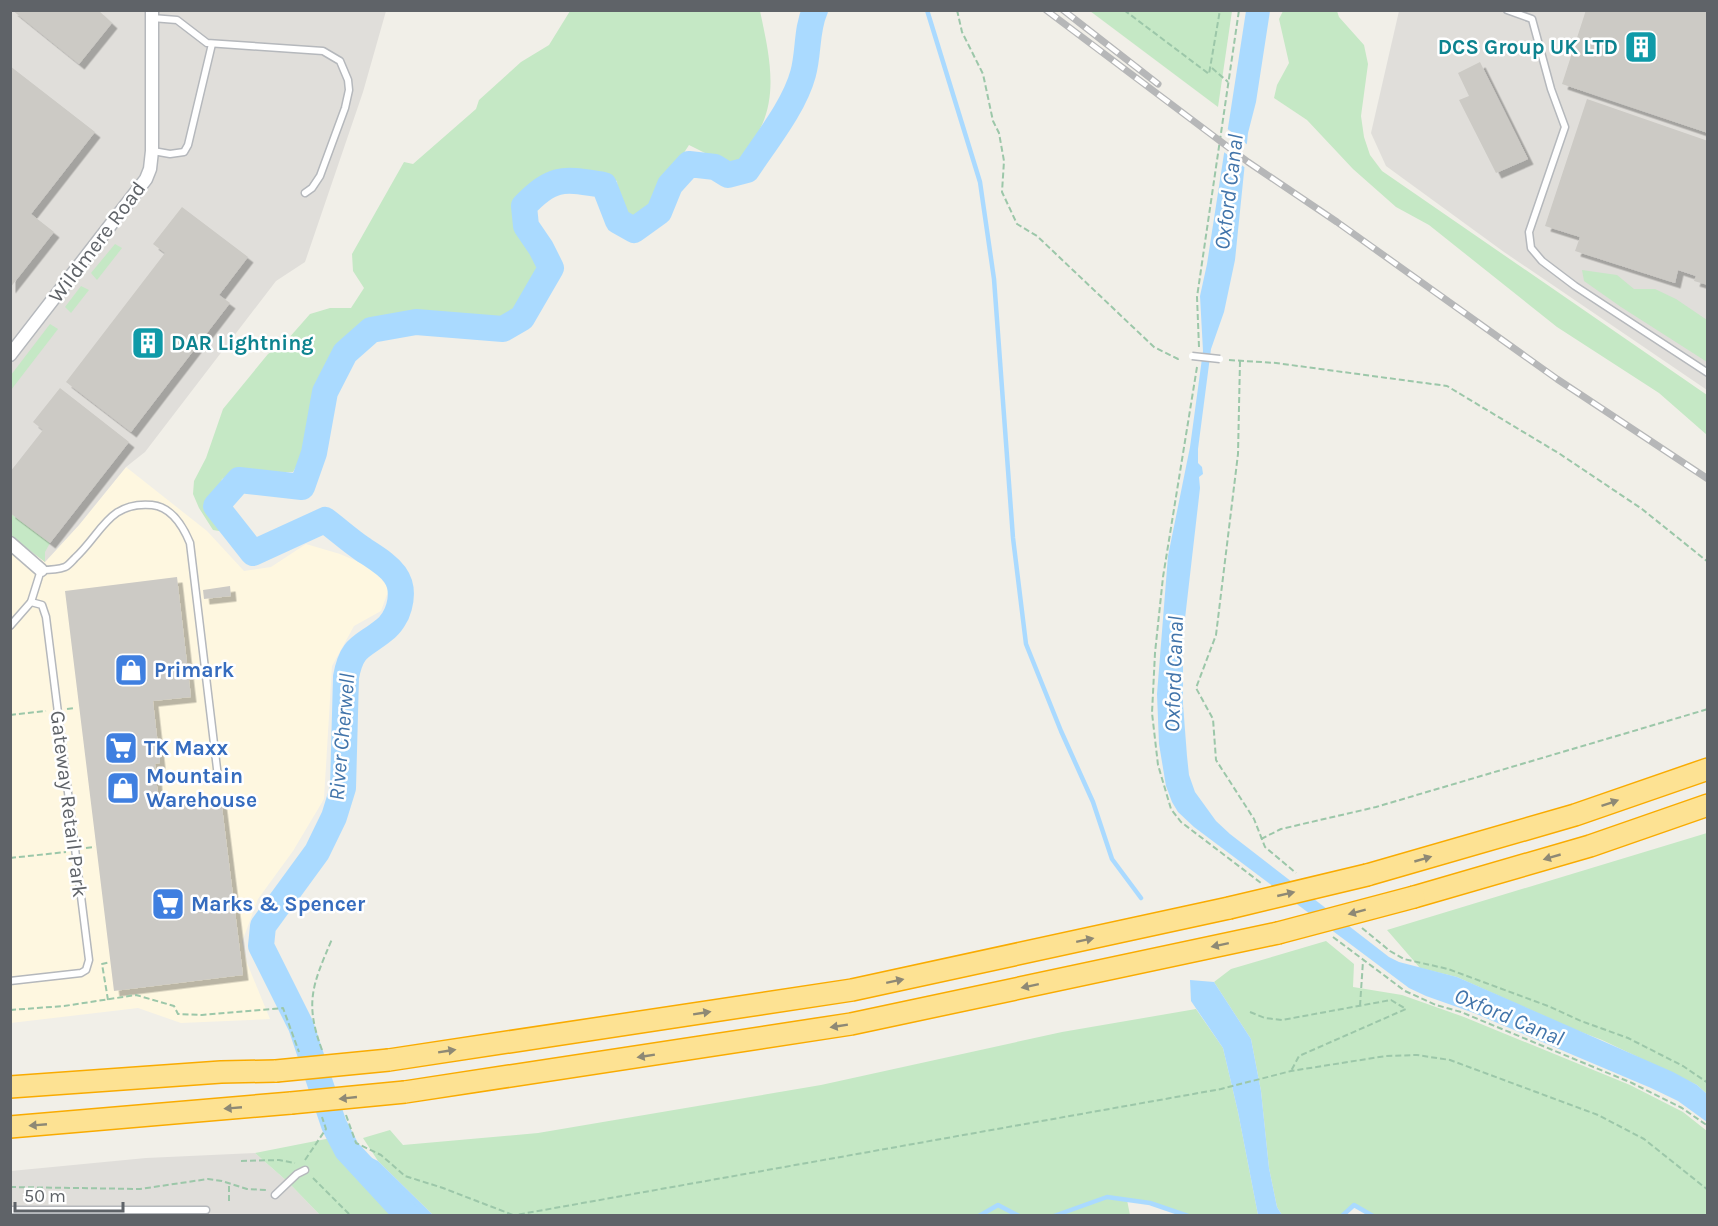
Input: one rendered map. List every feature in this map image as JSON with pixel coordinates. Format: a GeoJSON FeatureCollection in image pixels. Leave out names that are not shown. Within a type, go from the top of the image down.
{"type":"FeatureCollection","features":[{"type":"Feature","properties":{"kind":"highway"},"geometry":{"type":"LineString","coordinates":[[10,1072],[276,1071],[389,1060],[852,990],[1229,908],[1367,875],[1575,815],[1707,769]]}},
{"type":"Feature","properties":{"kind":"highway"},"geometry":{"type":"LineString","coordinates":[[10,1127],[405,1092],[851,1024],[1278,933],[1414,897],[1590,846],[1707,805]]}},
{"type":"Feature","properties":{"kind":"highway"},"geometry":{"type":"LineString","coordinates":[[10,1087],[221,1072]]}},
{"type":"Feature","properties":{"kind":"street","name":"Wildmere Road"},"geometry":{"type":"LineString","coordinates":[[10,354],[15,339],[141,188],[150,169],[152,14]]}},
{"type":"Feature","properties":{"kind":"street"},"geometry":{"type":"LineString","coordinates":[[10,543],[41,570]]}},
{"type":"Feature","properties":{"kind":"lane"},"geometry":{"type":"LineString","coordinates":[[1507,10],[1532,19],[1551,89],[1565,127],[1529,232],[1531,248],[1542,261],[1575,286],[1707,373]]}},
{"type":"Feature","properties":{"kind":"lane"},"geometry":{"type":"LineString","coordinates":[[152,14],[177,20],[207,43],[323,51],[340,61],[348,80],[349,90],[345,108],[320,176],[312,188],[305,193]]}},
{"type":"Feature","properties":{"kind":"lane"},"geometry":{"type":"LineString","coordinates":[[152,151],[170,154],[183,152],[188,145],[212,44]]}},
{"type":"Feature","properties":{"kind":"lane"},"geometry":{"type":"LineString","coordinates":[[1195,358],[1220,359]]}},
{"type":"Feature","properties":{"kind":"lane"},"geometry":{"type":"LineString","coordinates":[[10,626],[32,602],[41,570],[54,570],[66,566],[81,552],[107,520],[121,509],[141,504],[157,506],[173,515],[183,526],[190,543],[218,777]]}},
{"type":"Feature","properties":{"kind":"lane","name":"Gateway Retail Park"},"geometry":{"type":"LineString","coordinates":[[10,981],[81,973],[86,970],[89,960],[46,617],[42,605],[32,602]]}},
{"type":"Feature","properties":{"kind":"lane"},"geometry":{"type":"LineString","coordinates":[[275,1195],[304,1167]]}},
{"type":"Feature","properties":{"kind":"lane"},"geometry":{"type":"LineString","coordinates":[[10,1210],[206,1210]]}},
{"type":"Feature","properties":{"kind":"path"},"geometry":{"type":"LineString","coordinates":[[957,10],[962,32],[983,74],[1004,161],[1002,192],[1017,224],[1037,236],[1154,347],[1178,359],[1189,356],[1195,358],[1163,577],[1155,653],[1152,713],[1158,765],[1171,809],[1181,822],[1269,888]]}},
{"type":"Feature","properties":{"kind":"path"},"geometry":{"type":"LineString","coordinates":[[1124,10],[1209,74],[1212,68],[1220,10]]}},
{"type":"Feature","properties":{"kind":"path"},"geometry":{"type":"LineString","coordinates":[[1199,349],[1197,297],[1239,10]]}},
{"type":"Feature","properties":{"kind":"path"},"geometry":{"type":"LineString","coordinates":[[1212,68],[1228,82]]}},
{"type":"Feature","properties":{"kind":"path"},"geometry":{"type":"LineString","coordinates":[[1220,359],[1298,365],[1447,386],[1560,454],[1642,509],[1707,562]]}},
{"type":"Feature","properties":{"kind":"path"},"geometry":{"type":"LineString","coordinates":[[1240,361],[1238,454],[1216,635],[1196,688],[1213,719],[1216,760],[1254,819],[1265,847],[1301,877]]}},
{"type":"Feature","properties":{"kind":"path"},"geometry":{"type":"LineString","coordinates":[[10,715],[74,708]]}},
{"type":"Feature","properties":{"kind":"path"},"geometry":{"type":"LineString","coordinates":[[1261,839],[1281,829],[1376,807],[1707,709]]}},
{"type":"Feature","properties":{"kind":"path"},"geometry":{"type":"LineString","coordinates":[[10,858],[95,847]]}},
{"type":"Feature","properties":{"kind":"path"},"geometry":{"type":"LineString","coordinates":[[1354,922],[1390,951],[1404,959],[1448,969],[1628,1038],[1683,1066],[1707,1083]]}},
{"type":"Feature","properties":{"kind":"path"},"geometry":{"type":"LineString","coordinates":[[1325,931],[1405,991],[1632,1083],[1682,1108],[1707,1126]]}},
{"type":"Feature","properties":{"kind":"path"},"geometry":{"type":"LineString","coordinates":[[1360,1006],[1363,959]]}},
{"type":"Feature","properties":{"kind":"path"},"geometry":{"type":"LineString","coordinates":[[108,1000],[102,964],[110,962]]}},
{"type":"Feature","properties":{"kind":"path"},"geometry":{"type":"LineString","coordinates":[[10,1010],[136,995],[174,1006],[178,1014],[202,1015],[283,1008]]}},
{"type":"Feature","properties":{"kind":"path"},"geometry":{"type":"LineString","coordinates":[[1250,1012],[1265,1018],[1282,1020],[1391,1000],[1406,1009],[1299,1056],[1291,1071]]}},
{"type":"Feature","properties":{"kind":"path"},"geometry":{"type":"LineString","coordinates":[[510,1215],[1221,1089],[1291,1071],[1386,1056],[1417,1055],[1450,1060],[1598,1115],[1644,1139],[1707,1190]]}},
{"type":"Feature","properties":{"kind":"path"},"geometry":{"type":"LineString","coordinates":[[304,1167],[308,1155],[326,1129]]}},
{"type":"Feature","properties":{"kind":"path"},"geometry":{"type":"LineString","coordinates":[[241,1161],[279,1160],[304,1167],[351,1215]]}},
{"type":"Feature","properties":{"kind":"path"},"geometry":{"type":"LineString","coordinates":[[10,1187],[140,1189],[208,1179],[247,1189],[282,1189]]}},
{"type":"Feature","properties":{"kind":"path"},"geometry":{"type":"LineString","coordinates":[[229,1183],[229,1201]]}},
{"type":"Feature","properties":{"kind":"shaded area"},"geometry":{"type":"Polygon","coordinates":[[[10,11],[386,11],[363,92],[305,262],[276,281],[145,452],[126,467],[79,525],[45,562],[11,536],[10,11]]]}},
{"type":"Feature","properties":{"kind":"shaded area"},"geometry":{"type":"Polygon","coordinates":[[[1399,11],[1707,11],[1707,390],[1504,252],[1386,166],[1371,133],[1399,11]]]}},
{"type":"Feature","properties":{"kind":"shaded area"},"geometry":{"type":"Polygon","coordinates":[[[126,467],[207,531],[244,571],[271,567],[306,544],[340,554],[373,568],[389,589],[381,611],[354,626],[332,666],[324,799],[293,851],[258,899],[242,942],[247,963],[270,1019],[181,1023],[138,1008],[11,1023],[10,536],[45,562],[79,525],[126,467]]]}},
{"type":"Feature","properties":{"kind":"shaded area"},"geometry":{"type":"Polygon","coordinates":[[[255,1153],[320,1215],[11,1216],[11,1171],[146,1158],[255,1153]]]}},
{"type":"Feature","properties":{"kind":"green space"},"geometry":{"type":"Polygon","coordinates":[[[570,11],[760,11],[769,55],[769,100],[766,115],[749,147],[737,164],[713,157],[689,145],[663,185],[652,210],[643,216],[623,216],[619,206],[617,181],[593,176],[567,175],[538,185],[522,201],[520,214],[528,238],[543,267],[539,282],[512,312],[494,321],[458,313],[410,311],[369,328],[334,357],[322,381],[310,418],[309,435],[304,453],[293,472],[242,472],[222,479],[212,510],[225,532],[213,530],[193,494],[194,481],[206,458],[223,409],[268,354],[288,339],[310,314],[330,308],[351,308],[364,288],[353,271],[352,254],[404,162],[413,164],[476,109],[479,100],[521,62],[549,45],[570,11]]]}},
{"type":"Feature","properties":{"kind":"green space"},"geometry":{"type":"Polygon","coordinates":[[[1090,11],[1232,11],[1218,107],[1090,11]]]}},
{"type":"Feature","properties":{"kind":"green space"},"geometry":{"type":"Polygon","coordinates":[[[1283,11],[1337,11],[1339,17],[1364,45],[1368,64],[1361,116],[1364,137],[1370,155],[1382,171],[1707,395],[1707,435],[1659,393],[1557,327],[1429,225],[1396,207],[1353,169],[1307,120],[1274,98],[1277,85],[1289,63],[1279,19],[1283,11]]]}},
{"type":"Feature","properties":{"kind":"green space"},"geometry":{"type":"Polygon","coordinates":[[[115,244],[122,248],[97,280],[91,273],[115,244]]]}},
{"type":"Feature","properties":{"kind":"green space"},"geometry":{"type":"Polygon","coordinates":[[[1582,270],[1617,275],[1634,289],[1655,289],[1676,299],[1707,320],[1707,362],[1584,281],[1582,270]]]}},
{"type":"Feature","properties":{"kind":"green space"},"geometry":{"type":"Polygon","coordinates":[[[81,286],[89,290],[71,313],[65,307],[81,286]]]}},
{"type":"Feature","properties":{"kind":"green space"},"geometry":{"type":"Polygon","coordinates":[[[50,324],[58,329],[11,390],[11,375],[50,324]]]}},
{"type":"Feature","properties":{"kind":"green space"},"geometry":{"type":"Polygon","coordinates":[[[10,513],[50,543],[45,552],[45,562],[11,536],[10,513]]]}},
{"type":"Feature","properties":{"kind":"green space"},"geometry":{"type":"Polygon","coordinates":[[[1707,833],[1707,1094],[1697,1085],[1602,1040],[1457,977],[1420,968],[1387,930],[1707,833]]]}},
{"type":"Feature","properties":{"kind":"green space"},"geometry":{"type":"Polygon","coordinates":[[[1326,941],[1354,964],[1353,987],[1402,995],[1464,1017],[1630,1085],[1683,1112],[1707,1131],[1707,1215],[1373,1216],[1354,1205],[1342,1215],[1282,1215],[1277,1207],[1269,1168],[1261,1091],[1251,1039],[1214,982],[1231,969],[1326,941]]]}},
{"type":"Feature","properties":{"kind":"green space"},"geometry":{"type":"Polygon","coordinates":[[[1196,1009],[1223,1048],[1258,1215],[1188,1215],[1150,1203],[1127,1200],[1130,1215],[433,1215],[378,1161],[363,1138],[390,1130],[403,1145],[538,1133],[821,1085],[1062,1032],[1196,1009]]]}},
{"type":"Feature","properties":{"kind":"green space"},"geometry":{"type":"Polygon","coordinates":[[[331,1138],[396,1215],[320,1215],[255,1153],[331,1138]]]}},
{"type":"Feature","properties":{"kind":"water","name":"Oxford Canal"},"geometry":{"type":"Polygon","coordinates":[[[1246,11],[1270,11],[1256,102],[1248,133],[1235,260],[1224,312],[1211,349],[1198,449],[1198,463],[1202,467],[1203,474],[1199,477],[1200,488],[1183,636],[1183,704],[1189,775],[1195,792],[1216,821],[1230,834],[1389,957],[1399,962],[1457,977],[1673,1072],[1697,1085],[1707,1094],[1707,1122],[1678,1101],[1651,1088],[1409,988],[1194,827],[1178,812],[1172,802],[1166,786],[1159,744],[1157,694],[1168,556],[1190,447],[1203,351],[1200,296],[1207,264],[1246,11]]]}},
{"type":"Feature","properties":{"kind":"water"},"geometry":{"type":"Polygon","coordinates":[[[1190,980],[1214,982],[1251,1039],[1261,1091],[1269,1168],[1277,1207],[1282,1215],[1258,1215],[1223,1048],[1191,1001],[1190,980]]]}},
{"type":"Feature","properties":{"kind":"water"},"geometry":{"type":"Polygon","coordinates":[[[331,1138],[378,1161],[433,1215],[399,1215],[331,1138]]]}},
{"type":"Feature","properties":{"kind":"pier"},"geometry":{"type":"Polygon","coordinates":[[[1225,127],[1249,146],[1247,169],[1221,150],[1225,127]]]}},
{"type":"Feature","properties":{"kind":"building"},"geometry":{"type":"Polygon","coordinates":[[[12,10],[98,10],[112,23],[79,64],[12,10]]]}},
{"type":"Feature","properties":{"kind":"building","name":"DCS Group UK LTD"},"geometry":{"type":"Polygon","coordinates":[[[1586,10],[1708,10],[1708,133],[1562,84],[1586,10]]]}},
{"type":"Feature","properties":{"kind":"building"},"geometry":{"type":"Polygon","coordinates":[[[1480,62],[1528,159],[1496,173],[1459,100],[1469,96],[1458,73],[1480,62]]]}},
{"type":"Feature","properties":{"kind":"building"},"geometry":{"type":"Polygon","coordinates":[[[10,66],[95,132],[31,214],[54,232],[10,288],[10,66]]]}},
{"type":"Feature","properties":{"kind":"building"},"geometry":{"type":"Polygon","coordinates":[[[1587,99],[1708,141],[1708,285],[1694,281],[1696,276],[1678,270],[1675,283],[1575,251],[1580,237],[1545,226],[1587,99]]]}},
{"type":"Feature","properties":{"kind":"building","name":"DAR Lightning"},"geometry":{"type":"Polygon","coordinates":[[[182,207],[248,257],[219,295],[230,303],[131,432],[66,382],[165,253],[153,244],[182,207]]]}},
{"type":"Feature","properties":{"kind":"building"},"geometry":{"type":"Polygon","coordinates":[[[60,388],[129,442],[50,543],[10,513],[10,472],[43,430],[33,422],[60,388]]]}},
{"type":"Feature","properties":{"kind":"building"},"geometry":{"type":"Polygon","coordinates":[[[177,577],[191,697],[153,701],[160,763],[155,764],[159,807],[221,799],[243,975],[114,991],[65,591],[177,577]]]}},
{"type":"Feature","properties":{"kind":"building"},"geometry":{"type":"Polygon","coordinates":[[[230,586],[231,596],[204,599],[203,590],[230,586]]]}},
{"type":"Feature","properties":{"kind":"waterway","name":"River Cherwell"},"geometry":{"type":"LineString","coordinates":[[408,1216],[347,1150],[334,1125],[301,1026],[261,946],[263,926],[317,852],[334,817],[343,788],[348,667],[359,648],[387,628],[393,620],[399,607],[400,586],[397,578],[386,565],[325,520],[253,553],[216,506],[239,480],[302,487],[314,453],[325,392],[345,353],[371,330],[416,322],[503,329],[522,318],[551,268],[526,226],[524,206],[543,189],[552,184],[569,181],[604,185],[618,221],[634,230],[659,212],[670,185],[689,164],[715,167],[728,175],[747,170],[779,124],[799,86],[805,66],[810,25],[815,10]]}},
{"type":"Feature","properties":{"kind":"waterway"},"geometry":{"type":"LineString","coordinates":[[927,10],[980,182],[994,279],[1013,538],[1026,644],[1093,802],[1112,859],[1141,898]]}},
{"type":"Feature","properties":{"kind":"waterway"},"geometry":{"type":"LineString","coordinates":[[1054,1216],[1107,1197],[1150,1203],[1188,1216]]}},
{"type":"Feature","properties":{"kind":"waterway"},"geometry":{"type":"LineString","coordinates":[[979,1216],[998,1205],[1019,1216]]}},
{"type":"Feature","properties":{"kind":"waterway"},"geometry":{"type":"LineString","coordinates":[[1342,1216],[1354,1205],[1373,1216]]}},
{"type":"Feature","properties":{"kind":"railway"},"geometry":{"type":"LineString","coordinates":[[1046,10],[1248,162],[1337,222],[1557,379],[1708,479]]}},
{"type":"Feature","properties":{"kind":"railway"},"geometry":{"type":"LineString","coordinates":[[1063,10],[1158,84]]}},
{"type":"Feature","properties":{"kind":"place","name":"DCS Group UK LTD"},"geometry":{"type":"Point","coordinates":[1641,47]}},
{"type":"Feature","properties":{"kind":"place","name":"DAR Lightning"},"geometry":{"type":"Point","coordinates":[148,343]}},
{"type":"Feature","properties":{"kind":"place","name":"Primark"},"geometry":{"type":"Point","coordinates":[131,670]}},
{"type":"Feature","properties":{"kind":"place","name":"TK Maxx"},"geometry":{"type":"Point","coordinates":[121,748]}},
{"type":"Feature","properties":{"kind":"place","name":"Mountain Warehouse"},"geometry":{"type":"Point","coordinates":[123,788]}},
{"type":"Feature","properties":{"kind":"place","name":"Marks & Spencer"},"geometry":{"type":"Point","coordinates":[168,904]}}]}
